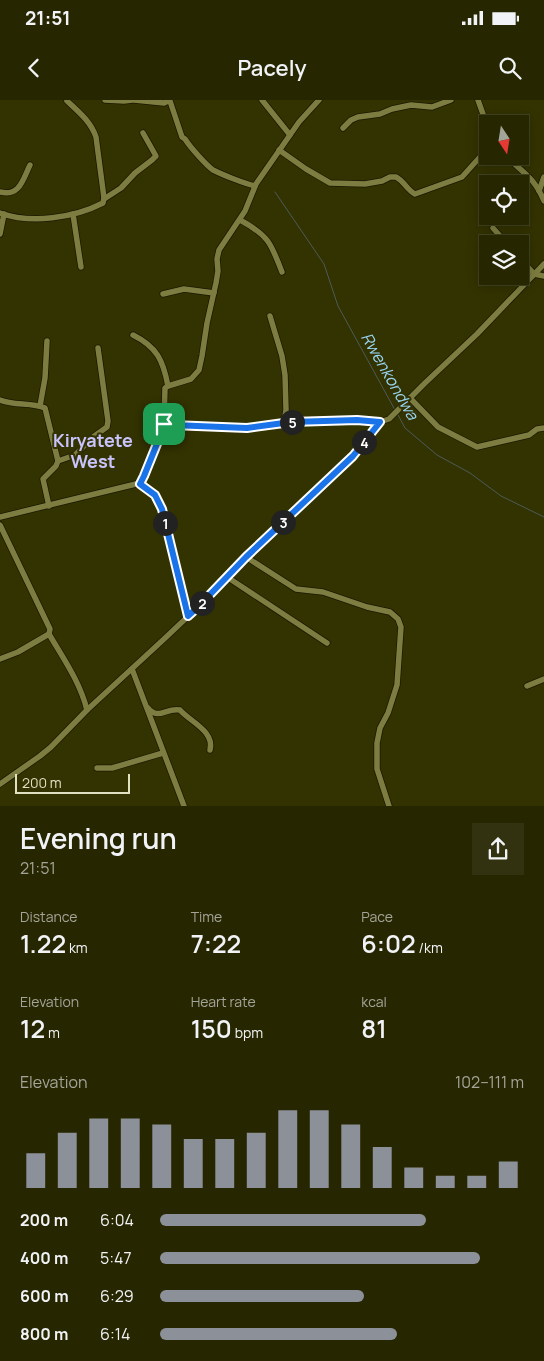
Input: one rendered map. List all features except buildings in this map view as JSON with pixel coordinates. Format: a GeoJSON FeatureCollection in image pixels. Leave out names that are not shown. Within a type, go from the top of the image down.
{"type":"FeatureCollection","features":[{"type":"Feature","properties":{"kind":"street"},"geometry":{"type":"LineString","coordinates":[[69,100],[91,126],[96,137],[104,199]]}},
{"type":"Feature","properties":{"kind":"street"},"geometry":{"type":"LineString","coordinates":[[104,100],[164,103],[170,101],[182,137],[186,139],[208,165],[212,169],[255,186]]}},
{"type":"Feature","properties":{"kind":"street"},"geometry":{"type":"LineString","coordinates":[[262,100],[290,135]]}},
{"type":"Feature","properties":{"kind":"street"},"geometry":{"type":"LineString","coordinates":[[0,517],[140,484],[164,429],[164,391],[168,386],[191,378],[199,370],[217,277],[217,255],[245,212],[255,186],[278,150],[308,110],[319,100]]}},
{"type":"Feature","properties":{"kind":"street"},"geometry":{"type":"LineString","coordinates":[[343,128],[351,120],[358,117],[380,114],[411,106],[432,107],[451,100]]}},
{"type":"Feature","properties":{"kind":"street"},"geometry":{"type":"LineString","coordinates":[[478,100],[483,115]]}},
{"type":"Feature","properties":{"kind":"street"},"geometry":{"type":"LineString","coordinates":[[0,234],[2,214],[33,219],[73,214],[103,203],[104,199],[121,188],[135,173],[156,156],[143,133]]}},
{"type":"Feature","properties":{"kind":"street"},"geometry":{"type":"LineString","coordinates":[[278,150],[330,183],[365,184],[396,176],[411,192],[416,194],[462,177],[479,158]]}},
{"type":"Feature","properties":{"kind":"street"},"geometry":{"type":"LineString","coordinates":[[0,192],[10,193],[17,190],[30,165]]}},
{"type":"Feature","properties":{"kind":"street"},"geometry":{"type":"LineString","coordinates":[[516,165],[527,174],[540,191],[544,201]]}},
{"type":"Feature","properties":{"kind":"street"},"geometry":{"type":"LineString","coordinates":[[540,191],[544,178]]}},
{"type":"Feature","properties":{"kind":"street"},"geometry":{"type":"LineString","coordinates":[[73,214],[81,267]]}},
{"type":"Feature","properties":{"kind":"street"},"geometry":{"type":"LineString","coordinates":[[240,220],[264,235],[275,252],[282,272]]}},
{"type":"Feature","properties":{"kind":"street"},"geometry":{"type":"LineString","coordinates":[[493,228],[499,235]]}},
{"type":"Feature","properties":{"kind":"street"},"geometry":{"type":"LineString","coordinates":[[164,424],[247,428],[280,423],[357,420],[380,422],[389,419],[477,334],[544,264]]}},
{"type":"Feature","properties":{"kind":"street"},"geometry":{"type":"LineString","coordinates":[[529,268],[534,274],[544,276]]}},
{"type":"Feature","properties":{"kind":"street"},"geometry":{"type":"LineString","coordinates":[[162,294],[184,289],[214,293]]}},
{"type":"Feature","properties":{"kind":"street"},"geometry":{"type":"LineString","coordinates":[[270,316],[282,356],[285,375],[286,410],[285,417],[280,423]]}},
{"type":"Feature","properties":{"kind":"street"},"geometry":{"type":"LineString","coordinates":[[133,335],[149,345],[159,357],[164,367],[168,386]]}},
{"type":"Feature","properties":{"kind":"street"},"geometry":{"type":"LineString","coordinates":[[40,406],[45,378],[47,341]]}},
{"type":"Feature","properties":{"kind":"street"},"geometry":{"type":"LineString","coordinates":[[58,461],[75,455],[93,437],[107,427],[108,421],[98,348]]}},
{"type":"Feature","properties":{"kind":"street"},"geometry":{"type":"LineString","coordinates":[[410,398],[438,427],[477,447],[529,435],[544,428]]}},
{"type":"Feature","properties":{"kind":"street"},"geometry":{"type":"LineString","coordinates":[[0,400],[45,408],[58,461],[56,466],[43,479],[49,506]]}},
{"type":"Feature","properties":{"kind":"street"},"geometry":{"type":"LineString","coordinates":[[0,784],[51,747],[87,710],[199,606],[246,557],[353,456],[380,422]]}},
{"type":"Feature","properties":{"kind":"street"},"geometry":{"type":"LineString","coordinates":[[140,484],[155,495],[162,509],[188,616]]}},
{"type":"Feature","properties":{"kind":"street"},"geometry":{"type":"LineString","coordinates":[[0,525],[50,629],[49,634],[84,696],[87,710]]}},
{"type":"Feature","properties":{"kind":"street"},"geometry":{"type":"LineString","coordinates":[[246,557],[296,589],[323,592],[367,607],[390,612],[398,619],[401,628],[397,685],[376,743],[377,769],[389,806]]}},
{"type":"Feature","properties":{"kind":"street"},"geometry":{"type":"LineString","coordinates":[[227,577],[327,643]]}},
{"type":"Feature","properties":{"kind":"street"},"geometry":{"type":"LineString","coordinates":[[0,659],[18,652],[49,634]]}},
{"type":"Feature","properties":{"kind":"street"},"geometry":{"type":"LineString","coordinates":[[132,669],[184,806]]}},
{"type":"Feature","properties":{"kind":"street"},"geometry":{"type":"LineString","coordinates":[[527,686],[544,679]]}},
{"type":"Feature","properties":{"kind":"street"},"geometry":{"type":"LineString","coordinates":[[146,706],[155,714],[174,709],[180,710],[204,731],[210,742],[210,750]]}},
{"type":"Feature","properties":{"kind":"street"},"geometry":{"type":"LineString","coordinates":[[97,768],[112,768],[163,752]]}},
{"type":"Feature","properties":{"kind":"waterway","name":"Rwenkondwa"},"geometry":{"type":"LineString","coordinates":[[275,192],[324,264],[338,306],[395,410]]}},
{"type":"Feature","properties":{"kind":"waterway","name":"Rwenkondwa"},"geometry":{"type":"LineString","coordinates":[[397,413],[405,428],[437,455],[470,473],[501,496],[544,517]]}},
{"type":"Feature","properties":{"kind":"district","name":"Kiryatete West"},"geometry":{"type":"Point","coordinates":[93,451]}},
{"type":"Feature","properties":{"kind":"route"},"geometry":{"type":"LineString","coordinates":[[357,420],[380,422],[353,456],[246,557],[188,616],[162,509],[155,495],[140,484],[164,429],[164,424],[247,428],[309,421],[357,420]]}}]}
